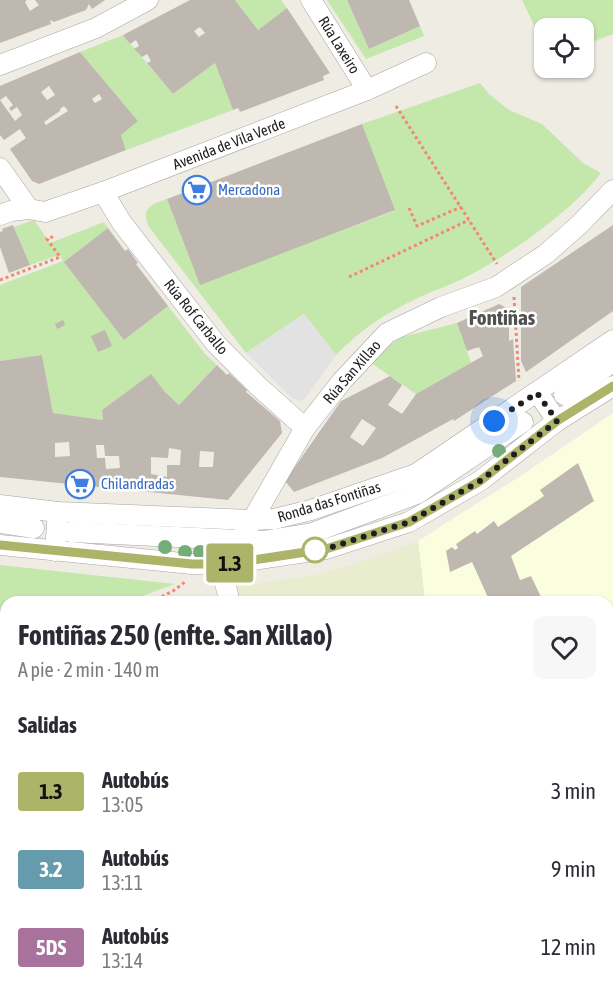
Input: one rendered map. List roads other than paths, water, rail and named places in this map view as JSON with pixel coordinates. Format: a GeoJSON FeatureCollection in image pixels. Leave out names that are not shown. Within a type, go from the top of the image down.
{"type":"FeatureCollection","features":[{"type":"Feature","properties":{"kind":"street"},"geometry":{"type":"LineString","coordinates":[[0,65],[96,28],[148,0]]}},
{"type":"Feature","properties":{"kind":"street","name":"Rúa Laxeiro"},"geometry":{"type":"LineString","coordinates":[[311,0],[367,90]]}},
{"type":"Feature","properties":{"kind":"street","name":"Avenida de Vila Verde"},"geometry":{"type":"LineString","coordinates":[[0,216],[11,211],[29,209],[45,212],[104,192],[367,90],[426,63]]}},
{"type":"Feature","properties":{"kind":"street"},"geometry":{"type":"LineString","coordinates":[[0,168],[29,209]]}},
{"type":"Feature","properties":{"kind":"street","name":"Rúa San Xillao"},"geometry":{"type":"LineString","coordinates":[[227,564],[304,428],[342,381],[387,333],[441,308],[496,287],[546,254],[613,190]]}},
{"type":"Feature","properties":{"kind":"street","name":"Rúa Rof Carballo"},"geometry":{"type":"LineString","coordinates":[[104,192],[129,232],[216,344],[304,428]]}},
{"type":"Feature","properties":{"kind":"street","name":"Ronda das Fontiñas"},"geometry":{"type":"LineString","coordinates":[[0,505],[58,512],[251,520],[274,519],[311,510],[416,474],[613,340]]}},
{"type":"Feature","properties":{"kind":"street"},"geometry":{"type":"LineString","coordinates":[[564,395],[613,362]]}},
{"type":"Feature","properties":{"kind":"street"},"geometry":{"type":"LineString","coordinates":[[0,545],[192,564],[227,564],[326,549],[409,522],[480,481],[557,421],[613,386]]}},
{"type":"Feature","properties":{"kind":"street"},"geometry":{"type":"LineString","coordinates":[[537,393],[557,421]]}},
{"type":"Feature","properties":{"kind":"street"},"geometry":{"type":"LineString","coordinates":[[71,532],[240,538],[263,541],[312,533],[417,494],[524,422]]}},
{"type":"Feature","properties":{"kind":"street"},"geometry":{"type":"LineString","coordinates":[[55,551],[58,512]]}},
{"type":"Feature","properties":{"kind":"street"},"geometry":{"type":"LineString","coordinates":[[0,523],[34,528]]}},
{"type":"Feature","properties":{"kind":"street"},"geometry":{"type":"LineString","coordinates":[[227,564],[224,580],[228,596]]}},
{"type":"Feature","properties":{"kind":"place","name":"Mercadona"},"geometry":{"type":"Point","coordinates":[197,190]}},
{"type":"Feature","properties":{"kind":"place","name":"Chilandradas"},"geometry":{"type":"Point","coordinates":[80,484]}},
{"type":"Feature","properties":{"kind":"district","name":"Fontiñas"},"geometry":{"type":"Point","coordinates":[502,318]}}]}
